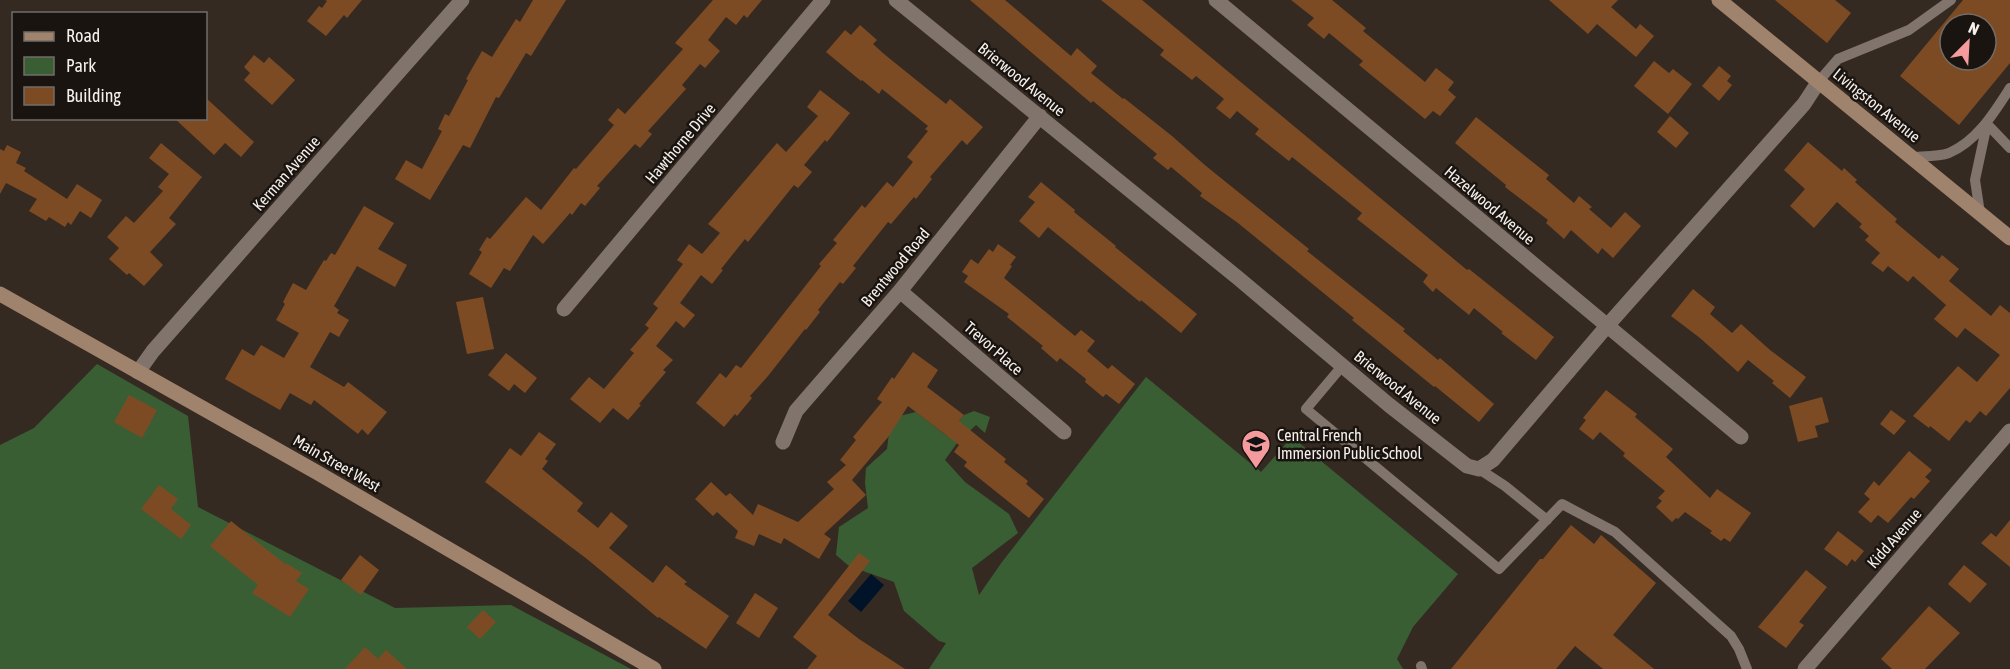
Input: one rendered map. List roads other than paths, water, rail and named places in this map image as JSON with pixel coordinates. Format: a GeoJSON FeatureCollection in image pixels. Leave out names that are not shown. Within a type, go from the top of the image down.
{"type":"FeatureCollection","features":[{"type":"Feature","properties":{"kind":"main road","name":"Livingston Avenue"},"geometry":{"type":"LineString","coordinates":[[1719,0],[2010,238]]}},
{"type":"Feature","properties":{"kind":"main road","name":"Main Street West"},"geometry":{"type":"LineString","coordinates":[[0,294],[318,472],[654,669]]}},
{"type":"Feature","properties":{"kind":"street","name":"Kerman Avenue"},"geometry":{"type":"LineString","coordinates":[[138,372],[153,351],[462,0]]}},
{"type":"Feature","properties":{"kind":"street","name":"Hawthorne Drive"},"geometry":{"type":"LineString","coordinates":[[564,309],[823,0]]}},
{"type":"Feature","properties":{"kind":"street","name":"Brierwood Avenue"},"geometry":{"type":"LineString","coordinates":[[896,0],[1389,405],[1467,466],[1479,469]]}},
{"type":"Feature","properties":{"kind":"street","name":"Hazelwood Avenue"},"geometry":{"type":"LineString","coordinates":[[1216,0],[1742,437]]}},
{"type":"Feature","properties":{"kind":"street"},"geometry":{"type":"LineString","coordinates":[[1479,469],[1493,460],[1607,326],[1804,104],[1819,81]]}},
{"type":"Feature","properties":{"kind":"street","name":"Brentwood Road"},"geometry":{"type":"LineString","coordinates":[[783,442],[796,411],[900,291],[1040,117]]}},
{"type":"Feature","properties":{"kind":"street","name":"Trevor Place"},"geometry":{"type":"LineString","coordinates":[[900,291],[1064,432]]}},
{"type":"Feature","properties":{"kind":"street","name":"Kidd Avenue"},"geometry":{"type":"LineString","coordinates":[[1805,669],[2010,431]]}},
{"type":"Feature","properties":{"kind":"lane"},"geometry":{"type":"LineString","coordinates":[[1819,81],[1838,59],[1909,30],[1951,0]]}},
{"type":"Feature","properties":{"kind":"lane"},"geometry":{"type":"LineString","coordinates":[[1911,157],[1947,153],[1962,145],[1987,124],[2010,88]]}},
{"type":"Feature","properties":{"kind":"lane"},"geometry":{"type":"LineString","coordinates":[[1987,124],[2010,148]]}},
{"type":"Feature","properties":{"kind":"lane"},"geometry":{"type":"LineString","coordinates":[[1980,213],[1975,180],[1987,124]]}},
{"type":"Feature","properties":{"kind":"lane"},"geometry":{"type":"LineString","coordinates":[[1343,365],[1306,409],[1499,569],[1562,504],[1615,532],[1731,636],[1747,669]]}},
{"type":"Feature","properties":{"kind":"lane"},"geometry":{"type":"LineString","coordinates":[[1479,469],[1547,520]]}},
{"type":"Feature","properties":{"kind":"water"},"geometry":{"type":"Polygon","coordinates":[[[871,574],[884,585],[861,612],[848,601],[871,574]]]}},
{"type":"Feature","properties":{"kind":"place","name":"Central French Immersion Public School"},"geometry":{"type":"Point","coordinates":[1256,470]}}]}
